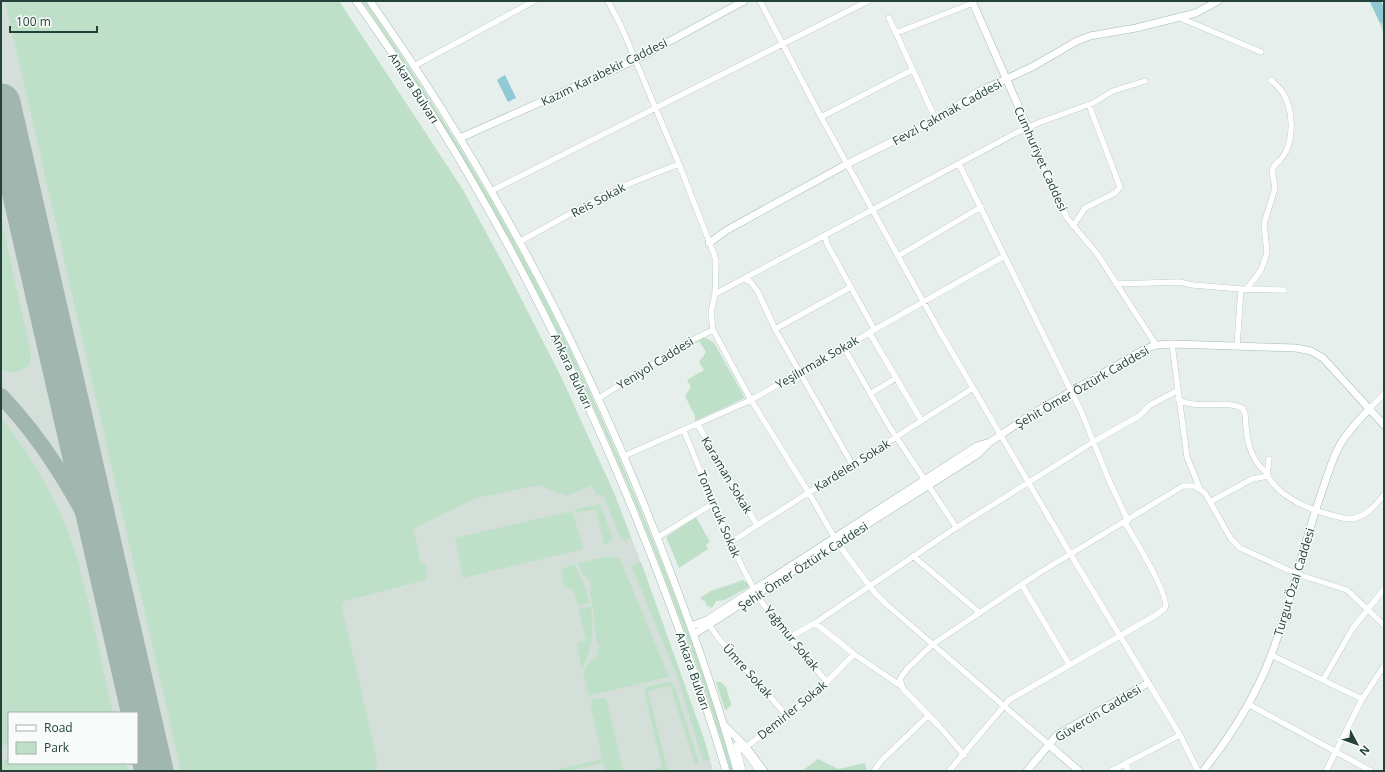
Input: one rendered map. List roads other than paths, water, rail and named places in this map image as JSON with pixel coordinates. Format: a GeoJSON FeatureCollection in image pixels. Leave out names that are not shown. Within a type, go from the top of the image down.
{"type":"FeatureCollection","features":[{"type":"Feature","properties":{"kind":"street","name":"Ankara Bulvarı"},"geometry":{"type":"LineString","coordinates":[[356,1],[450,144],[524,276],[570,366],[610,454],[670,603],[726,771]]}},
{"type":"Feature","properties":{"kind":"street","name":"Ankara Bulvarı"},"geometry":{"type":"LineString","coordinates":[[370,1],[460,138],[491,191],[558,314],[598,398],[658,537],[694,634],[724,725],[737,771]]}},
{"type":"Feature","properties":{"kind":"street"},"geometry":{"type":"LineString","coordinates":[[414,66],[534,1]]}},
{"type":"Feature","properties":{"kind":"street"},"geometry":{"type":"LineString","coordinates":[[608,1],[679,164],[716,261],[715,294],[711,313],[713,330],[751,400],[808,492],[836,541],[869,586],[885,603],[1080,771]]}},
{"type":"Feature","properties":{"kind":"street","name":"Kazım Karabekir Caddesi"},"geometry":{"type":"LineString","coordinates":[[460,138],[635,60],[744,1]]}},
{"type":"Feature","properties":{"kind":"street"},"geometry":{"type":"LineString","coordinates":[[760,1],[872,210],[1000,436],[1180,735],[1198,771]]}},
{"type":"Feature","properties":{"kind":"street"},"geometry":{"type":"LineString","coordinates":[[491,191],[868,1]]}},
{"type":"Feature","properties":{"kind":"street","name":"Fevzi Çakmak Caddesi"},"geometry":{"type":"LineString","coordinates":[[709,243],[727,230],[847,164],[936,120],[976,93],[1006,79],[1077,41],[1090,36],[1196,13],[1218,1]]}},
{"type":"Feature","properties":{"kind":"street"},"geometry":{"type":"LineString","coordinates":[[896,34],[972,2]]}},
{"type":"Feature","properties":{"kind":"street","name":"Cumhuriyet Caddesi"},"geometry":{"type":"LineString","coordinates":[[972,2],[1028,128],[1048,178],[1067,218],[1098,255],[1156,345]]}},
{"type":"Feature","properties":{"kind":"street"},"geometry":{"type":"LineString","coordinates":[[1177,17],[1261,52]]}},
{"type":"Feature","properties":{"kind":"street"},"geometry":{"type":"LineString","coordinates":[[889,18],[936,120]]}},
{"type":"Feature","properties":{"kind":"street"},"geometry":{"type":"LineString","coordinates":[[821,117],[912,70]]}},
{"type":"Feature","properties":{"kind":"street"},"geometry":{"type":"LineString","coordinates":[[1247,289],[1257,277],[1266,257],[1267,248],[1264,224],[1275,188],[1272,170],[1283,157],[1290,138],[1290,122],[1287,102],[1282,91],[1271,80]]}},
{"type":"Feature","properties":{"kind":"street"},"geometry":{"type":"LineString","coordinates":[[715,294],[1028,128],[1089,105],[1113,91],[1145,81]]}},
{"type":"Feature","properties":{"kind":"street"},"geometry":{"type":"LineString","coordinates":[[1073,226],[1085,208],[1118,191],[1120,187],[1089,105]]}},
{"type":"Feature","properties":{"kind":"street","name":"Reis Sokak"},"geometry":{"type":"LineString","coordinates":[[519,242],[604,195],[631,182],[679,164]]}},
{"type":"Feature","properties":{"kind":"street"},"geometry":{"type":"LineString","coordinates":[[952,770],[1004,705],[1012,698],[1162,610],[1166,603],[1156,578],[1127,522],[1071,391],[1042,328],[1004,256],[959,164]]}},
{"type":"Feature","properties":{"kind":"street"},"geometry":{"type":"LineString","coordinates":[[898,256],[981,207]]}},
{"type":"Feature","properties":{"kind":"street"},"geometry":{"type":"LineString","coordinates":[[825,235],[827,244],[851,287],[871,330],[896,378],[921,420]]}},
{"type":"Feature","properties":{"kind":"street","name":"Yeşilırmak Sokak"},"geometry":{"type":"LineString","coordinates":[[624,456],[684,431],[751,400],[871,330],[1004,256]]}},
{"type":"Feature","properties":{"kind":"street"},"geometry":{"type":"LineString","coordinates":[[743,279],[750,281],[758,292],[776,329],[852,464]]}},
{"type":"Feature","properties":{"kind":"street"},"geometry":{"type":"LineString","coordinates":[[1116,284],[1179,282],[1193,285],[1241,289],[1284,290]]}},
{"type":"Feature","properties":{"kind":"street"},"geometry":{"type":"LineString","coordinates":[[776,329],[851,287]]}},
{"type":"Feature","properties":{"kind":"street"},"geometry":{"type":"LineString","coordinates":[[1237,346],[1241,289]]}},
{"type":"Feature","properties":{"kind":"street","name":"Yeniyol Caddesi"},"geometry":{"type":"LineString","coordinates":[[598,398],[686,343],[713,330]]}},
{"type":"Feature","properties":{"kind":"street"},"geometry":{"type":"LineString","coordinates":[[1172,344],[1178,399],[1187,457],[1200,489],[1210,502],[1236,545],[1252,555],[1297,574],[1347,590],[1355,595],[1384,625]]}},
{"type":"Feature","properties":{"kind":"street","name":"Şehit Ömer Öztürk Caddesi"},"geometry":{"type":"LineString","coordinates":[[691,626],[708,620],[756,592],[927,483],[978,454],[990,442],[1032,414],[1126,359],[1156,345],[1172,344],[1296,348],[1316,353],[1330,365],[1384,425]]}},
{"type":"Feature","properties":{"kind":"street"},"geometry":{"type":"LineString","coordinates":[[843,346],[870,394],[956,527]]}},
{"type":"Feature","properties":{"kind":"street"},"geometry":{"type":"LineString","coordinates":[[870,394],[896,378]]}},
{"type":"Feature","properties":{"kind":"street","name":"Kardelen Sokak"},"geometry":{"type":"LineString","coordinates":[[731,542],[973,388]]}},
{"type":"Feature","properties":{"kind":"street"},"geometry":{"type":"LineString","coordinates":[[790,638],[815,623],[956,527],[1093,442],[1138,416],[1155,402],[1177,391]]}},
{"type":"Feature","properties":{"kind":"street","name":"Turgut Özal Caddesi"},"geometry":{"type":"LineString","coordinates":[[1203,771],[1220,750],[1248,704],[1271,655],[1316,511],[1340,444],[1370,408],[1384,394]]}},
{"type":"Feature","properties":{"kind":"street"},"geometry":{"type":"LineString","coordinates":[[1178,399],[1186,403],[1233,405],[1242,408],[1248,445],[1257,462],[1280,489],[1292,499],[1316,511],[1350,519],[1366,513],[1382,502],[1384,495]]}},
{"type":"Feature","properties":{"kind":"street","name":"Karaman Sokak"},"geometry":{"type":"LineString","coordinates":[[698,424],[757,525]]}},
{"type":"Feature","properties":{"kind":"street","name":"Tomurcuk Sokak"},"geometry":{"type":"LineString","coordinates":[[684,431],[731,542],[756,592]]}},
{"type":"Feature","properties":{"kind":"street"},"geometry":{"type":"LineString","coordinates":[[1268,474],[1269,459]]}},
{"type":"Feature","properties":{"kind":"street"},"geometry":{"type":"LineString","coordinates":[[1210,502],[1252,479],[1268,474]]}},
{"type":"Feature","properties":{"kind":"street"},"geometry":{"type":"LineString","coordinates":[[901,686],[900,679],[907,669],[933,644],[1022,585],[1127,522],[1178,488],[1188,485],[1200,489]]}},
{"type":"Feature","properties":{"kind":"street"},"geometry":{"type":"LineString","coordinates":[[658,537],[714,503]]}},
{"type":"Feature","properties":{"kind":"street"},"geometry":{"type":"LineString","coordinates":[[913,556],[980,613]]}},
{"type":"Feature","properties":{"kind":"street"},"geometry":{"type":"LineString","coordinates":[[1022,585],[1070,664]]}},
{"type":"Feature","properties":{"kind":"street"},"geometry":{"type":"LineString","coordinates":[[1323,680],[1353,628],[1384,590]]}},
{"type":"Feature","properties":{"kind":"street","name":"Şehit Ömer Öztürk Caddesi"},"geometry":{"type":"LineString","coordinates":[[694,634],[710,626],[756,592]]}},
{"type":"Feature","properties":{"kind":"street","name":"Yağmur Sokak"},"geometry":{"type":"LineString","coordinates":[[756,592],[790,638],[828,682]]}},
{"type":"Feature","properties":{"kind":"street"},"geometry":{"type":"LineString","coordinates":[[815,623],[854,654],[901,686],[964,755]]}},
{"type":"Feature","properties":{"kind":"street","name":"Ümre Sokak"},"geometry":{"type":"LineString","coordinates":[[710,626],[719,639],[787,716]]}},
{"type":"Feature","properties":{"kind":"street","name":"Demirler Sokak"},"geometry":{"type":"LineString","coordinates":[[746,747],[828,682],[854,654]]}},
{"type":"Feature","properties":{"kind":"street"},"geometry":{"type":"LineString","coordinates":[[1271,655],[1362,699]]}},
{"type":"Feature","properties":{"kind":"street"},"geometry":{"type":"LineString","coordinates":[[1326,771],[1362,699],[1384,666]]}},
{"type":"Feature","properties":{"kind":"street","name":"Güvercin Caddesi"},"geometry":{"type":"LineString","coordinates":[[1027,771],[1048,744],[1063,732],[1148,683]]}},
{"type":"Feature","properties":{"kind":"street"},"geometry":{"type":"LineString","coordinates":[[1248,704],[1371,771]]}},
{"type":"Feature","properties":{"kind":"street"},"geometry":{"type":"LineString","coordinates":[[874,771],[881,761],[928,716]]}},
{"type":"Feature","properties":{"kind":"street"},"geometry":{"type":"LineString","coordinates":[[724,725],[746,747],[764,771]]}},
{"type":"Feature","properties":{"kind":"street"},"geometry":{"type":"LineString","coordinates":[[1111,771],[1180,735]]}},
{"type":"Feature","properties":{"kind":"street"},"geometry":{"type":"LineString","coordinates":[[743,771],[736,745],[738,745],[747,754],[759,771]]}},
{"type":"Feature","properties":{"kind":"street"},"geometry":{"type":"LineString","coordinates":[[1127,762],[1127,771]]}},
{"type":"Feature","properties":{"kind":"water"},"geometry":{"type":"Polygon","coordinates":[[[505,75],[516,98],[508,102],[497,80],[505,75]]]}},
{"type":"Feature","properties":{"kind":"waterway"},"geometry":{"type":"LineString","coordinates":[[1375,1],[1384,19]]}}]}
